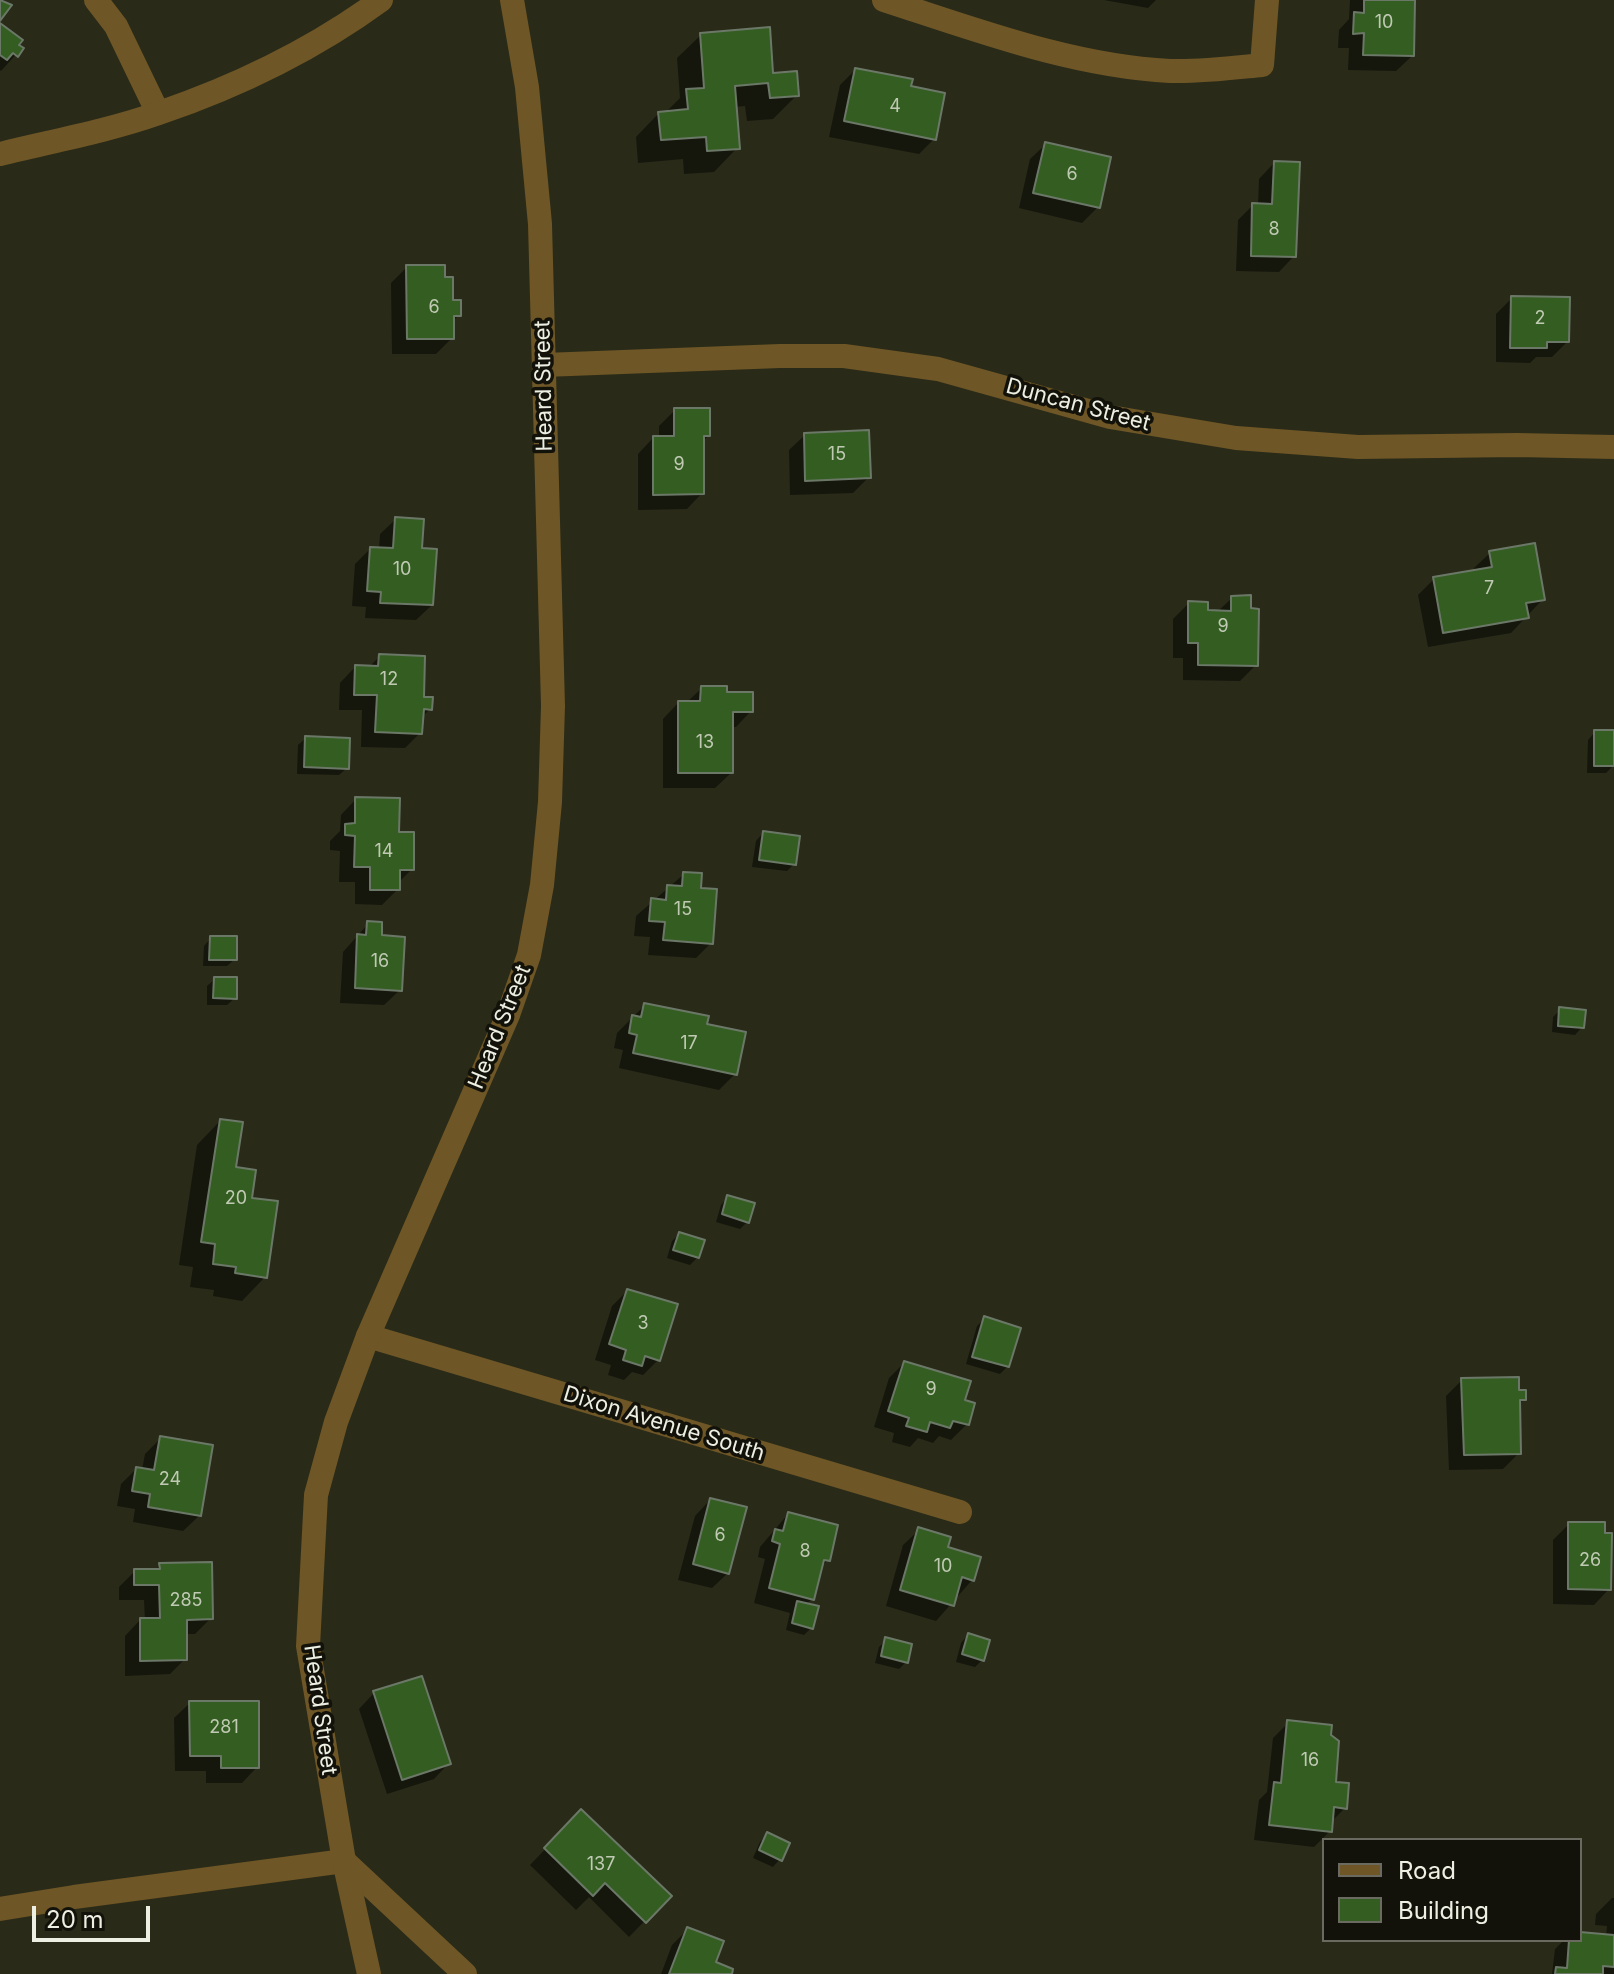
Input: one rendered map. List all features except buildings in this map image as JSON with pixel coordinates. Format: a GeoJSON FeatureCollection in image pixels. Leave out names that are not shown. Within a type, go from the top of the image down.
{"type":"FeatureCollection","features":[{"type":"Feature","properties":{"kind":"street"},"geometry":{"type":"LineString","coordinates":[[96,0],[116,26],[158,113]]}},
{"type":"Feature","properties":{"kind":"street"},"geometry":{"type":"LineString","coordinates":[[0,154],[158,113],[235,83],[300,52],[381,0]]}},
{"type":"Feature","properties":{"kind":"street","name":"Heard Street"},"geometry":{"type":"LineString","coordinates":[[369,1974],[344,1861],[308,1646],[316,1495],[336,1422],[368,1336],[508,1015],[529,955],[550,802],[553,706],[540,224],[527,87],[512,0]]}},
{"type":"Feature","properties":{"kind":"street"},"geometry":{"type":"LineString","coordinates":[[884,0],[1058,53],[1134,68],[1171,71],[1262,65],[1267,0]]}},
{"type":"Feature","properties":{"kind":"street","name":"Duncan Street"},"geometry":{"type":"LineString","coordinates":[[544,365],[791,355],[844,356],[938,369],[1110,417],[1236,438],[1358,447],[1614,447]]}},
{"type":"Feature","properties":{"kind":"street","name":"Dixon Avenue South"},"geometry":{"type":"LineString","coordinates":[[368,1336],[960,1512]]}},
{"type":"Feature","properties":{"kind":"street"},"geometry":{"type":"LineString","coordinates":[[0,1909],[344,1861],[465,1974]]}}]}
